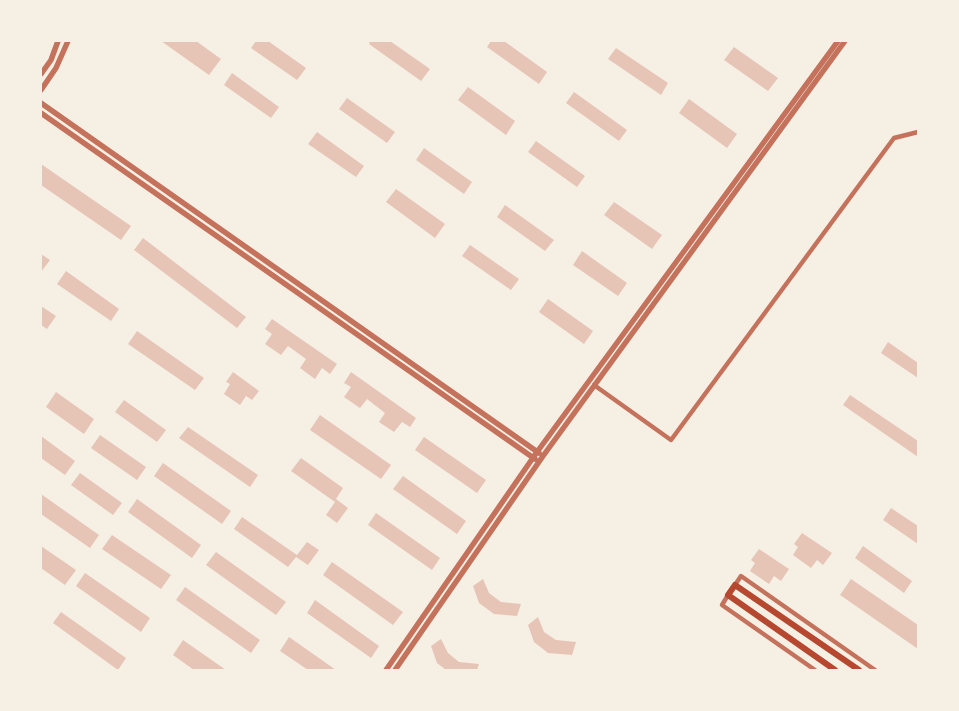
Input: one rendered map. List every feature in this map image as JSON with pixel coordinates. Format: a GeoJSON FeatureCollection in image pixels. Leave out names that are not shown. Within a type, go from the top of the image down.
{"type":"FeatureCollection","features":[{"type":"Feature","properties":{"kind":"main road"},"geometry":{"type":"LineString","coordinates":[[835,670],[728,595],[736,585],[859,670]]}},
{"type":"Feature","properties":{"kind":"street"},"geometry":{"type":"LineString","coordinates":[[41,74],[51,60],[58,41]]}},
{"type":"Feature","properties":{"kind":"street"},"geometry":{"type":"LineString","coordinates":[[41,90],[56,68],[68,41]]}},
{"type":"Feature","properties":{"kind":"street"},"geometry":{"type":"LineString","coordinates":[[386,670],[537,452],[838,41]]}},
{"type":"Feature","properties":{"kind":"street"},"geometry":{"type":"LineString","coordinates":[[395,670],[543,456],[845,41]]}},
{"type":"Feature","properties":{"kind":"street"},"geometry":{"type":"LineString","coordinates":[[41,102],[543,456]]}},
{"type":"Feature","properties":{"kind":"street"},"geometry":{"type":"LineString","coordinates":[[41,113],[539,462]]}},
{"type":"Feature","properties":{"kind":"street"},"geometry":{"type":"LineString","coordinates":[[594,385],[671,440],[894,138],[918,132]]}},
{"type":"Feature","properties":{"kind":"street"},"geometry":{"type":"LineString","coordinates":[[736,585],[741,576],[875,670]]}},
{"type":"Feature","properties":{"kind":"street"},"geometry":{"type":"LineString","coordinates":[[728,595],[722,605],[815,670]]}},
{"type":"Feature","properties":{"kind":"building"},"geometry":{"type":"Polygon","coordinates":[[[161,41],[196,41],[221,59],[209,75],[161,41]]]}},
{"type":"Feature","properties":{"kind":"building"},"geometry":{"type":"Polygon","coordinates":[[[256,41],[268,41],[306,68],[297,80],[251,48],[256,41]]]}},
{"type":"Feature","properties":{"kind":"building"},"geometry":{"type":"Polygon","coordinates":[[[370,41],[390,41],[430,69],[421,81],[369,44],[370,41]]]}},
{"type":"Feature","properties":{"kind":"building"},"geometry":{"type":"Polygon","coordinates":[[[491,41],[504,41],[547,72],[539,84],[487,47],[491,41]]]}},
{"type":"Feature","properties":{"kind":"building"},"geometry":{"type":"Polygon","coordinates":[[[734,47],[778,78],[768,91],[724,60],[734,47]]]}},
{"type":"Feature","properties":{"kind":"building"},"geometry":{"type":"Polygon","coordinates":[[[616,48],[668,83],[661,95],[608,59],[616,48]]]}},
{"type":"Feature","properties":{"kind":"building"},"geometry":{"type":"Polygon","coordinates":[[[232,73],[279,107],[271,118],[224,85],[232,73]]]}},
{"type":"Feature","properties":{"kind":"building"},"geometry":{"type":"Polygon","coordinates":[[[468,87],[515,121],[506,135],[458,100],[468,87]]]}},
{"type":"Feature","properties":{"kind":"building"},"geometry":{"type":"Polygon","coordinates":[[[574,92],[627,130],[619,141],[566,103],[574,92]]]}},
{"type":"Feature","properties":{"kind":"building"},"geometry":{"type":"Polygon","coordinates":[[[347,98],[395,132],[387,143],[339,109],[347,98]]]}},
{"type":"Feature","properties":{"kind":"building"},"geometry":{"type":"Polygon","coordinates":[[[689,99],[737,134],[727,148],[679,113],[689,99]]]}},
{"type":"Feature","properties":{"kind":"building"},"geometry":{"type":"Polygon","coordinates":[[[317,132],[364,166],[356,177],[308,144],[317,132]]]}},
{"type":"Feature","properties":{"kind":"building"},"geometry":{"type":"Polygon","coordinates":[[[536,141],[585,176],[577,187],[528,152],[536,141]]]}},
{"type":"Feature","properties":{"kind":"building"},"geometry":{"type":"Polygon","coordinates":[[[424,148],[472,182],[464,194],[416,160],[424,148]]]}},
{"type":"Feature","properties":{"kind":"building"},"geometry":{"type":"Polygon","coordinates":[[[41,164],[131,226],[121,240],[41,185],[41,164]]]}},
{"type":"Feature","properties":{"kind":"building"},"geometry":{"type":"Polygon","coordinates":[[[396,189],[445,224],[435,238],[386,202],[396,189]]]}},
{"type":"Feature","properties":{"kind":"building"},"geometry":{"type":"Polygon","coordinates":[[[614,202],[662,235],[652,249],[604,215],[614,202]]]}},
{"type":"Feature","properties":{"kind":"building"},"geometry":{"type":"Polygon","coordinates":[[[505,205],[554,240],[545,251],[497,217],[505,205]]]}},
{"type":"Feature","properties":{"kind":"building"},"geometry":{"type":"Polygon","coordinates":[[[143,238],[246,317],[237,328],[134,250],[143,238]]]}},
{"type":"Feature","properties":{"kind":"building"},"geometry":{"type":"Polygon","coordinates":[[[470,245],[519,279],[511,290],[462,256],[470,245]]]}},
{"type":"Feature","properties":{"kind":"building"},"geometry":{"type":"Polygon","coordinates":[[[582,251],[627,283],[618,296],[573,265],[582,251]]]}},
{"type":"Feature","properties":{"kind":"building"},"geometry":{"type":"Polygon","coordinates":[[[41,254],[50,260],[41,272],[41,254]]]}},
{"type":"Feature","properties":{"kind":"building"},"geometry":{"type":"Polygon","coordinates":[[[66,271],[119,309],[111,321],[57,284],[66,271]]]}},
{"type":"Feature","properties":{"kind":"building"},"geometry":{"type":"Polygon","coordinates":[[[548,299],[593,331],[584,344],[539,312],[548,299]]]}},
{"type":"Feature","properties":{"kind":"building"},"geometry":{"type":"Polygon","coordinates":[[[41,306],[56,316],[47,329],[41,325],[41,306]]]}},
{"type":"Feature","properties":{"kind":"building"},"geometry":{"type":"Polygon","coordinates":[[[272,319],[337,364],[330,374],[322,368],[315,379],[300,368],[306,359],[288,346],[281,355],[265,344],[272,334],[265,329],[272,319]]]}},
{"type":"Feature","properties":{"kind":"building"},"geometry":{"type":"Polygon","coordinates":[[[137,331],[204,378],[195,390],[128,344],[137,331]]]}},
{"type":"Feature","properties":{"kind":"building"},"geometry":{"type":"Polygon","coordinates":[[[888,342],[918,363],[918,378],[881,353],[888,342]]]}},
{"type":"Feature","properties":{"kind":"building"},"geometry":{"type":"Polygon","coordinates":[[[233,372],[259,391],[252,400],[246,396],[240,405],[224,394],[230,384],[226,382],[233,372]]]}},
{"type":"Feature","properties":{"kind":"building"},"geometry":{"type":"Polygon","coordinates":[[[351,372],[416,418],[410,427],[402,422],[394,432],[379,422],[385,413],[367,399],[360,408],[344,397],[351,387],[344,383],[351,372]]]}},
{"type":"Feature","properties":{"kind":"building"},"geometry":{"type":"Polygon","coordinates":[[[56,392],[94,419],[84,434],[46,407],[56,392]]]}},
{"type":"Feature","properties":{"kind":"building"},"geometry":{"type":"Polygon","coordinates":[[[850,395],[918,441],[918,457],[843,405],[850,395]]]}},
{"type":"Feature","properties":{"kind":"building"},"geometry":{"type":"Polygon","coordinates":[[[124,400],[166,430],[157,442],[115,412],[124,400]]]}},
{"type":"Feature","properties":{"kind":"building"},"geometry":{"type":"Polygon","coordinates":[[[320,415],[391,465],[381,479],[310,430],[320,415]]]}},
{"type":"Feature","properties":{"kind":"building"},"geometry":{"type":"Polygon","coordinates":[[[188,427],[258,475],[250,487],[179,438],[188,427]]]}},
{"type":"Feature","properties":{"kind":"building"},"geometry":{"type":"Polygon","coordinates":[[[100,435],[146,467],[137,480],[91,448],[100,435]]]}},
{"type":"Feature","properties":{"kind":"building"},"geometry":{"type":"Polygon","coordinates":[[[41,436],[75,461],[65,475],[41,458],[41,436]]]}},
{"type":"Feature","properties":{"kind":"building"},"geometry":{"type":"Polygon","coordinates":[[[424,437],[486,480],[477,493],[415,450],[424,437]]]}},
{"type":"Feature","properties":{"kind":"building"},"geometry":{"type":"Polygon","coordinates":[[[301,458],[343,488],[336,499],[348,508],[337,523],[326,515],[335,502],[291,471],[301,458]]]}},
{"type":"Feature","properties":{"kind":"building"},"geometry":{"type":"Polygon","coordinates":[[[163,463],[231,511],[222,524],[154,476],[163,463]]]}},
{"type":"Feature","properties":{"kind":"building"},"geometry":{"type":"Polygon","coordinates":[[[80,473],[122,503],[113,515],[71,485],[80,473]]]}},
{"type":"Feature","properties":{"kind":"building"},"geometry":{"type":"Polygon","coordinates":[[[403,476],[466,521],[457,534],[393,489],[403,476]]]}},
{"type":"Feature","properties":{"kind":"building"},"geometry":{"type":"Polygon","coordinates":[[[41,494],[99,535],[90,548],[41,514],[41,494]]]}},
{"type":"Feature","properties":{"kind":"building"},"geometry":{"type":"Polygon","coordinates":[[[137,499],[201,545],[192,558],[128,512],[137,499]]]}},
{"type":"Feature","properties":{"kind":"building"},"geometry":{"type":"Polygon","coordinates":[[[891,508],[918,526],[918,544],[883,520],[891,508]]]}},
{"type":"Feature","properties":{"kind":"building"},"geometry":{"type":"Polygon","coordinates":[[[376,513],[440,558],[432,570],[368,525],[376,513]]]}},
{"type":"Feature","properties":{"kind":"building"},"geometry":{"type":"Polygon","coordinates":[[[242,517],[297,555],[307,542],[319,550],[308,565],[296,557],[288,567],[234,529],[242,517]]]}},
{"type":"Feature","properties":{"kind":"building"},"geometry":{"type":"Polygon","coordinates":[[[802,533],[832,553],[823,565],[817,560],[811,568],[793,555],[798,547],[794,544],[802,533]]]}},
{"type":"Feature","properties":{"kind":"building"},"geometry":{"type":"Polygon","coordinates":[[[112,535],[171,575],[161,589],[102,549],[112,535]]]}},
{"type":"Feature","properties":{"kind":"building"},"geometry":{"type":"Polygon","coordinates":[[[41,546],[76,570],[65,585],[41,568],[41,546]]]}},
{"type":"Feature","properties":{"kind":"building"},"geometry":{"type":"Polygon","coordinates":[[[863,546],[912,581],[904,593],[855,558],[863,546]]]}},
{"type":"Feature","properties":{"kind":"building"},"geometry":{"type":"Polygon","coordinates":[[[759,549],[789,569],[781,581],[774,576],[769,584],[750,571],[755,563],[751,560],[759,549]]]}},
{"type":"Feature","properties":{"kind":"building"},"geometry":{"type":"Polygon","coordinates":[[[216,552],[286,602],[276,615],[206,565],[216,552]]]}},
{"type":"Feature","properties":{"kind":"building"},"geometry":{"type":"Polygon","coordinates":[[[332,562],[403,612],[393,625],[323,575],[332,562]]]}},
{"type":"Feature","properties":{"kind":"building"},"geometry":{"type":"Polygon","coordinates":[[[85,573],[150,618],[141,632],[76,586],[85,573]]]}},
{"type":"Feature","properties":{"kind":"building"},"geometry":{"type":"Polygon","coordinates":[[[483,579],[489,593],[501,602],[521,604],[517,616],[494,614],[479,603],[473,586],[483,579]]]}},
{"type":"Feature","properties":{"kind":"building"},"geometry":{"type":"Polygon","coordinates":[[[851,579],[918,625],[918,649],[840,595],[851,579]]]}},
{"type":"Feature","properties":{"kind":"building"},"geometry":{"type":"Polygon","coordinates":[[[185,587],[260,640],[251,653],[176,600],[185,587]]]}},
{"type":"Feature","properties":{"kind":"building"},"geometry":{"type":"Polygon","coordinates":[[[315,600],[379,646],[371,658],[307,613],[315,600]]]}},
{"type":"Feature","properties":{"kind":"building"},"geometry":{"type":"Polygon","coordinates":[[[61,612],[126,658],[118,670],[53,623],[61,612]]]}},
{"type":"Feature","properties":{"kind":"building"},"geometry":{"type":"Polygon","coordinates":[[[538,617],[544,632],[556,640],[576,642],[572,655],[548,653],[534,642],[528,625],[538,617]]]}},
{"type":"Feature","properties":{"kind":"building"},"geometry":{"type":"Polygon","coordinates":[[[289,637],[336,670],[308,670],[280,651],[289,637]]]}},
{"type":"Feature","properties":{"kind":"building"},"geometry":{"type":"Polygon","coordinates":[[[441,639],[448,653],[459,662],[479,664],[477,670],[446,670],[437,663],[431,646],[441,639]]]}},
{"type":"Feature","properties":{"kind":"building"},"geometry":{"type":"Polygon","coordinates":[[[183,640],[226,670],[194,670],[173,655],[183,640]]]}}]}
